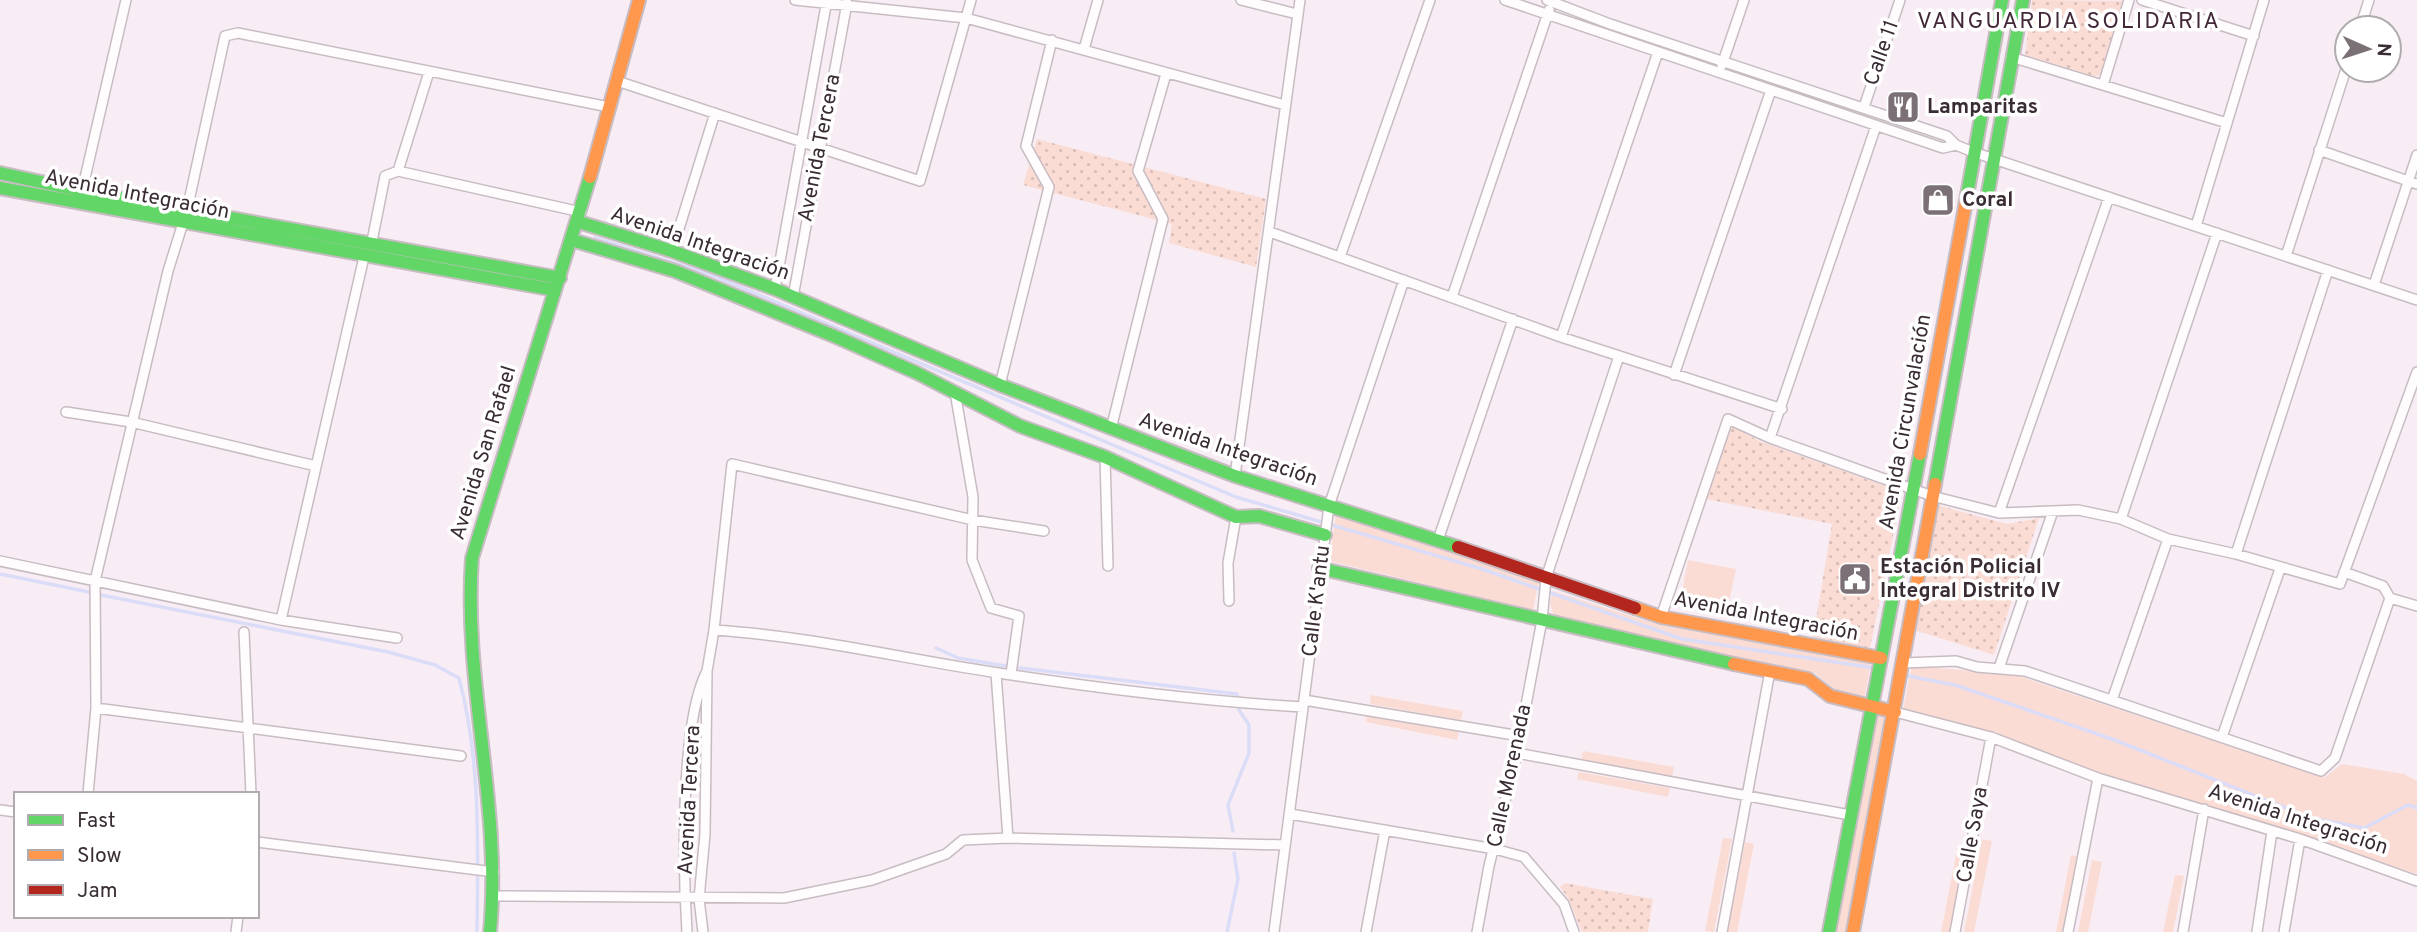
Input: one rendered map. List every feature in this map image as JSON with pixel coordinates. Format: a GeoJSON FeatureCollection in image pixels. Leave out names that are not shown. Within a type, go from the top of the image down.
{"type":"FeatureCollection","features":[{"type":"Feature","properties":{"kind":"street"},"geometry":{"type":"LineString","coordinates":[[82,191],[126,0]]}},
{"type":"Feature","properties":{"kind":"street","name":"Avenida San Rafael"},"geometry":{"type":"LineString","coordinates":[[490,932],[496,896],[493,829],[472,660],[472,557],[580,217],[639,0]]}},
{"type":"Feature","properties":{"kind":"street"},"geometry":{"type":"LineString","coordinates":[[795,0],[847,3],[966,18],[1285,105]]}},
{"type":"Feature","properties":{"kind":"street"},"geometry":{"type":"LineString","coordinates":[[618,81],[920,181],[971,0]]}},
{"type":"Feature","properties":{"kind":"street"},"geometry":{"type":"LineString","coordinates":[[1084,49],[1098,0]]}},
{"type":"Feature","properties":{"kind":"street"},"geometry":{"type":"LineString","coordinates":[[1243,0],[1297,15]]}},
{"type":"Feature","properties":{"kind":"street"},"geometry":{"type":"LineString","coordinates":[[1236,476],[1300,0]]}},
{"type":"Feature","properties":{"kind":"street"},"geometry":{"type":"LineString","coordinates":[[1340,257],[1430,0]]}},
{"type":"Feature","properties":{"kind":"street"},"geometry":{"type":"LineString","coordinates":[[1505,0],[1943,148],[1956,145]]}},
{"type":"Feature","properties":{"kind":"street"},"geometry":{"type":"LineString","coordinates":[[1720,73],[1744,0]]}},
{"type":"Feature","properties":{"kind":"street","name":"Calle 11"},"geometry":{"type":"LineString","coordinates":[[1864,107],[1900,0]]}},
{"type":"Feature","properties":{"kind":"street","name":"Avenida Circunvalación"},"geometry":{"type":"LineString","coordinates":[[1829,932],[1914,490],[2001,0]]}},
{"type":"Feature","properties":{"kind":"street","name":"Avenida Circunvalación"},"geometry":{"type":"LineString","coordinates":[[1853,932],[1895,712],[1992,157],[2023,0]]}},
{"type":"Feature","properties":{"kind":"street"},"geometry":{"type":"LineString","coordinates":[[2103,85],[2129,0]]}},
{"type":"Feature","properties":{"kind":"street"},"geometry":{"type":"LineString","coordinates":[[2142,0],[2254,36]]}},
{"type":"Feature","properties":{"kind":"street"},"geometry":{"type":"LineString","coordinates":[[2196,226],[2264,0]]}},
{"type":"Feature","properties":{"kind":"street"},"geometry":{"type":"LineString","coordinates":[[1452,297],[1548,14],[1549,1],[1947,136],[1956,145],[1973,152],[2417,299]]}},
{"type":"Feature","properties":{"kind":"street","name":"Avenida Tercera"},"geometry":{"type":"LineString","coordinates":[[775,289],[826,2]]}},
{"type":"Feature","properties":{"kind":"street","name":"Avenida Tercera"},"geometry":{"type":"LineString","coordinates":[[793,297],[847,3]]}},
{"type":"Feature","properties":{"kind":"street"},"geometry":{"type":"LineString","coordinates":[[88,792],[96,708],[95,581],[131,422],[181,223],[187,210],[225,36],[238,33],[609,107]]}},
{"type":"Feature","properties":{"kind":"street"},"geometry":{"type":"LineString","coordinates":[[1000,385],[1049,187],[1026,146],[1052,40]]}},
{"type":"Feature","properties":{"kind":"street"},"geometry":{"type":"LineString","coordinates":[[1561,337],[1658,52]]}},
{"type":"Feature","properties":{"kind":"street"},"geometry":{"type":"LineString","coordinates":[[2011,57],[2227,123]]}},
{"type":"Feature","properties":{"kind":"street"},"geometry":{"type":"LineString","coordinates":[[398,171],[429,72]]}},
{"type":"Feature","properties":{"kind":"street"},"geometry":{"type":"LineString","coordinates":[[1111,429],[1163,219],[1138,171],[1167,74]]}},
{"type":"Feature","properties":{"kind":"street"},"geometry":{"type":"LineString","coordinates":[[2286,256],[2341,84]]}},
{"type":"Feature","properties":{"kind":"street"},"geometry":{"type":"LineString","coordinates":[[1674,375],[1771,90]]}},
{"type":"Feature","properties":{"kind":"street"},"geometry":{"type":"LineString","coordinates":[[672,251],[715,113]]}},
{"type":"Feature","properties":{"kind":"street"},"geometry":{"type":"LineString","coordinates":[[1770,438],[1782,410],[1876,126]]}},
{"type":"Feature","properties":{"kind":"street"},"geometry":{"type":"LineString","coordinates":[[2319,150],[2413,182]]}},
{"type":"Feature","properties":{"kind":"street"},"geometry":{"type":"LineString","coordinates":[[2374,285],[2413,182],[2417,155]]}},
{"type":"Feature","properties":{"kind":"street"},"geometry":{"type":"LineString","coordinates":[[372,241],[385,176],[398,171],[580,217]]}},
{"type":"Feature","properties":{"kind":"street","name":"Avenida Integración"},"geometry":{"type":"LineString","coordinates":[[0,173],[82,191],[372,241],[560,278]]}},
{"type":"Feature","properties":{"kind":"street","name":"Avenida Integración"},"geometry":{"type":"LineString","coordinates":[[0,188],[555,290]]}},
{"type":"Feature","properties":{"kind":"street"},"geometry":{"type":"LineString","coordinates":[[1999,513],[2109,197]]}},
{"type":"Feature","properties":{"kind":"street","name":"Avenida Integración"},"geometry":{"type":"LineString","coordinates":[[580,217],[775,289],[1000,385],[1236,476],[1327,522]]}},
{"type":"Feature","properties":{"kind":"street"},"geometry":{"type":"LineString","coordinates":[[1270,232],[1561,337],[1782,410]]}},
{"type":"Feature","properties":{"kind":"street"},"geometry":{"type":"LineString","coordinates":[[2121,519],[2217,233]]}},
{"type":"Feature","properties":{"kind":"street","name":"Avenida Integración"},"geometry":{"type":"LineString","coordinates":[[572,240],[675,271],[834,336],[955,392],[1020,426],[1105,457],[1236,517],[1259,516],[1327,522],[1438,540],[1661,617],[1880,667]]}},
{"type":"Feature","properties":{"kind":"street"},"geometry":{"type":"LineString","coordinates":[[281,620],[364,257]]}},
{"type":"Feature","properties":{"kind":"street"},"geometry":{"type":"LineString","coordinates":[[2236,554],[2328,270]]}},
{"type":"Feature","properties":{"kind":"street","name":"Calle K'antu"},"geometry":{"type":"LineString","coordinates":[[1274,932],[1327,522],[1404,280]]}},
{"type":"Feature","properties":{"kind":"street"},"geometry":{"type":"LineString","coordinates":[[1438,540],[1513,319]]}},
{"type":"Feature","properties":{"kind":"street","name":"Calle Morenada"},"geometry":{"type":"LineString","coordinates":[[1478,932],[1489,866],[1517,752],[1542,620],[1546,578],[1619,356]]}},
{"type":"Feature","properties":{"kind":"street"},"geometry":{"type":"LineString","coordinates":[[1661,617],[1728,419],[1770,438],[1932,496],[1999,513],[2078,510],[2121,519],[2168,539],[2236,554],[2280,569],[2340,584],[2417,372]]}},
{"type":"Feature","properties":{"kind":"street"},"geometry":{"type":"LineString","coordinates":[[955,392],[973,497],[972,560],[991,608],[1019,616],[1011,674]]}},
{"type":"Feature","properties":{"kind":"street"},"geometry":{"type":"LineString","coordinates":[[66,411],[131,422],[316,466]]}},
{"type":"Feature","properties":{"kind":"street"},"geometry":{"type":"LineString","coordinates":[[1105,457],[1108,566]]}},
{"type":"Feature","properties":{"kind":"street","name":"Avenida Tercera"},"geometry":{"type":"LineString","coordinates":[[703,932],[699,899],[705,834],[706,671],[714,629],[732,464],[973,520]]}},
{"type":"Feature","properties":{"kind":"street"},"geometry":{"type":"LineString","coordinates":[[1999,668],[2053,512]]}},
{"type":"Feature","properties":{"kind":"street"},"geometry":{"type":"LineString","coordinates":[[1229,601],[1228,563],[1236,517]]}},
{"type":"Feature","properties":{"kind":"street"},"geometry":{"type":"LineString","coordinates":[[973,520],[1044,531]]}},
{"type":"Feature","properties":{"kind":"street"},"geometry":{"type":"LineString","coordinates":[[2112,700],[2168,539]]}},
{"type":"Feature","properties":{"kind":"street"},"geometry":{"type":"LineString","coordinates":[[0,561],[281,620],[397,638]]}},
{"type":"Feature","properties":{"kind":"street","name":"Avenida Integración"},"geometry":{"type":"LineString","coordinates":[[1319,568],[1808,679],[1830,696],[1991,737],[2098,778],[2300,839],[2417,881]]}},
{"type":"Feature","properties":{"kind":"street"},"geometry":{"type":"LineString","coordinates":[[2222,737],[2280,569]]}},
{"type":"Feature","properties":{"kind":"street"},"geometry":{"type":"LineString","coordinates":[[2344,572],[2383,586],[2390,598],[2417,606]]}},
{"type":"Feature","properties":{"kind":"street"},"geometry":{"type":"LineString","coordinates":[[1901,671],[1956,661],[2025,671],[2321,771],[2335,758],[2390,598]]}},
{"type":"Feature","properties":{"kind":"street"},"geometry":{"type":"LineString","coordinates":[[714,629],[760,633],[996,673],[1220,702],[1304,703],[1520,736]]}},
{"type":"Feature","properties":{"kind":"street"},"geometry":{"type":"LineString","coordinates":[[244,632],[251,730],[251,792]]}},
{"type":"Feature","properties":{"kind":"street","name":"Avenida Tercera"},"geometry":{"type":"LineString","coordinates":[[687,932],[685,896],[688,763],[698,688],[706,671]]}},
{"type":"Feature","properties":{"kind":"street"},"geometry":{"type":"LineString","coordinates":[[1721,932],[1770,671]]}},
{"type":"Feature","properties":{"kind":"street"},"geometry":{"type":"LineString","coordinates":[[996,673],[1008,838]]}},
{"type":"Feature","properties":{"kind":"street"},"geometry":{"type":"LineString","coordinates":[[96,708],[461,757]]}},
{"type":"Feature","properties":{"kind":"street","name":"Calle Saya"},"geometry":{"type":"LineString","coordinates":[[1955,932],[1991,737]]}},
{"type":"Feature","properties":{"kind":"street"},"geometry":{"type":"LineString","coordinates":[[1517,752],[1850,815]]}},
{"type":"Feature","properties":{"kind":"street"},"geometry":{"type":"LineString","coordinates":[[2068,932],[2098,778]]}},
{"type":"Feature","properties":{"kind":"street"},"geometry":{"type":"LineString","coordinates":[[2183,932],[2204,809]]}},
{"type":"Feature","properties":{"kind":"street"},"geometry":{"type":"LineString","coordinates":[[1290,814],[1495,849],[1524,857],[1564,904],[1574,932]]}},
{"type":"Feature","properties":{"kind":"street"},"geometry":{"type":"LineString","coordinates":[[1366,932],[1385,830]]}},
{"type":"Feature","properties":{"kind":"street"},"geometry":{"type":"LineString","coordinates":[[2257,932],[2272,831]]}},
{"type":"Feature","properties":{"kind":"street"},"geometry":{"type":"LineString","coordinates":[[496,896],[784,898],[872,880],[946,854],[963,840],[1008,838],[1285,845]]}},
{"type":"Feature","properties":{"kind":"street"},"geometry":{"type":"LineString","coordinates":[[2284,932],[2300,839]]}},
{"type":"Feature","properties":{"kind":"street"},"geometry":{"type":"LineString","coordinates":[[259,842],[494,872]]}},
{"type":"Feature","properties":{"kind":"shaded area"},"geometry":{"type":"Polygon","coordinates":[[[2032,0],[2123,1],[2100,75],[2094,76],[2025,55],[2032,0]]]}},
{"type":"Feature","properties":{"kind":"shaded area"},"geometry":{"type":"Polygon","coordinates":[[[1037,139],[1266,199],[1256,267],[1169,243],[1172,224],[1023,185],[1037,139]]]}},
{"type":"Feature","properties":{"kind":"shaded area"},"geometry":{"type":"Polygon","coordinates":[[[1727,422],[1759,441],[1902,492],[1870,648],[1813,637],[1832,524],[1706,499],[1727,422]]]}},
{"type":"Feature","properties":{"kind":"shaded area"},"geometry":{"type":"Polygon","coordinates":[[[1937,505],[2007,524],[2039,518],[1994,655],[1911,629],[1937,505]]]}},
{"type":"Feature","properties":{"kind":"shaded area"},"geometry":{"type":"Polygon","coordinates":[[[1336,514],[1539,580],[1533,610],[1329,561],[1336,514]]]}},
{"type":"Feature","properties":{"kind":"shaded area"},"geometry":{"type":"Polygon","coordinates":[[[1688,560],[1736,569],[1728,607],[1681,598],[1688,560]]]}},
{"type":"Feature","properties":{"kind":"shaded area"},"geometry":{"type":"Polygon","coordinates":[[[1553,591],[1659,625],[1871,662],[1864,700],[1836,691],[1815,673],[1679,646],[1553,614],[1550,602],[1553,591]]]}},
{"type":"Feature","properties":{"kind":"shaded area"},"geometry":{"type":"Polygon","coordinates":[[[1912,666],[2012,674],[2324,778],[2342,764],[2404,774],[2417,781],[2417,874],[2095,772],[1992,732],[1903,709],[1912,666]]]}},
{"type":"Feature","properties":{"kind":"shaded area"},"geometry":{"type":"Polygon","coordinates":[[[1371,695],[1463,711],[1461,720],[1370,704],[1371,695]]]}},
{"type":"Feature","properties":{"kind":"shaded area"},"geometry":{"type":"Polygon","coordinates":[[[1879,715],[1887,720],[1848,932],[1835,932],[1876,718],[1879,715]]]}},
{"type":"Feature","properties":{"kind":"shaded area"},"geometry":{"type":"Polygon","coordinates":[[[1367,716],[1459,731],[1457,740],[1366,722],[1367,716]]]}},
{"type":"Feature","properties":{"kind":"shaded area"},"geometry":{"type":"Polygon","coordinates":[[[1583,751],[1674,767],[1672,777],[1581,760],[1583,751]]]}},
{"type":"Feature","properties":{"kind":"shaded area"},"geometry":{"type":"Polygon","coordinates":[[[1579,772],[1670,788],[1668,797],[1577,779],[1579,772]]]}},
{"type":"Feature","properties":{"kind":"shaded area"},"geometry":{"type":"Polygon","coordinates":[[[1723,838],[1732,839],[1714,932],[1705,931],[1723,838]]]}},
{"type":"Feature","properties":{"kind":"shaded area"},"geometry":{"type":"Polygon","coordinates":[[[1982,839],[1992,841],[1974,932],[1964,932],[1982,839]]]}},
{"type":"Feature","properties":{"kind":"shaded area"},"geometry":{"type":"Polygon","coordinates":[[[1745,842],[1754,844],[1737,932],[1727,932],[1745,842]]]}},
{"type":"Feature","properties":{"kind":"shaded area"},"geometry":{"type":"Polygon","coordinates":[[[1958,845],[1968,847],[1951,932],[1941,932],[1958,845]]]}},
{"type":"Feature","properties":{"kind":"shaded area"},"geometry":{"type":"Polygon","coordinates":[[[2071,855],[2081,857],[2066,932],[2056,932],[2071,855]]]}},
{"type":"Feature","properties":{"kind":"shaded area"},"geometry":{"type":"Polygon","coordinates":[[[2092,860],[2102,862],[2088,932],[2078,932],[2092,860]]]}},
{"type":"Feature","properties":{"kind":"shaded area"},"geometry":{"type":"Polygon","coordinates":[[[2175,875],[2184,876],[2173,932],[2163,932],[2175,875]]]}},
{"type":"Feature","properties":{"kind":"shaded area"},"geometry":{"type":"Polygon","coordinates":[[[1565,883],[1653,899],[1648,932],[1582,932],[1568,898],[1560,887],[1565,883]]]}},
{"type":"Feature","properties":{"kind":"waterway"},"geometry":{"type":"LineString","coordinates":[[0,181],[62,193]]}},
{"type":"Feature","properties":{"kind":"waterway"},"geometry":{"type":"LineString","coordinates":[[595,238],[712,275],[1236,497],[1482,569],[1682,639],[1875,668]]}},
{"type":"Feature","properties":{"kind":"waterway"},"geometry":{"type":"LineString","coordinates":[[0,574],[89,592]]}},
{"type":"Feature","properties":{"kind":"waterway"},"geometry":{"type":"LineString","coordinates":[[101,595],[388,652],[435,665],[459,678],[475,772],[478,836],[477,932]]}},
{"type":"Feature","properties":{"kind":"waterway"},"geometry":{"type":"LineString","coordinates":[[936,648],[958,658],[1012,667],[1237,694],[1239,710],[1249,725],[1249,753],[1228,805],[1233,831]]}},
{"type":"Feature","properties":{"kind":"waterway"},"geometry":{"type":"LineString","coordinates":[[1903,675],[1955,685],[2112,739],[2311,818],[2364,828],[2408,805],[2417,808]]}},
{"type":"Feature","properties":{"kind":"waterway"},"geometry":{"type":"LineString","coordinates":[[1227,932],[1238,879],[1234,853]]}},
{"type":"Feature","properties":{"kind":"traffic: fast"},"geometry":{"type":"LineString","coordinates":[[1966,201],[2002,0]]}},
{"type":"Feature","properties":{"kind":"traffic: fast"},"geometry":{"type":"LineString","coordinates":[[1935,484],[2023,0]]}},
{"type":"Feature","properties":{"kind":"traffic: fast"},"geometry":{"type":"LineString","coordinates":[[0,173],[82,191],[560,278]]}},
{"type":"Feature","properties":{"kind":"traffic: fast"},"geometry":{"type":"LineString","coordinates":[[490,932],[491,838],[473,652],[472,558],[590,177]]}},
{"type":"Feature","properties":{"kind":"traffic: fast"},"geometry":{"type":"LineString","coordinates":[[0,188],[555,290]]}},
{"type":"Feature","properties":{"kind":"traffic: fast"},"geometry":{"type":"LineString","coordinates":[[579,222],[672,251],[775,289],[1000,385],[1235,476],[1458,547]]}},
{"type":"Feature","properties":{"kind":"traffic: fast"},"geometry":{"type":"LineString","coordinates":[[572,240],[675,271],[834,336],[917,373],[1020,426],[1105,457],[1236,517],[1259,516],[1325,535]]}},
{"type":"Feature","properties":{"kind":"traffic: fast"},"geometry":{"type":"LineString","coordinates":[[1829,932],[1920,454]]}},
{"type":"Feature","properties":{"kind":"traffic: fast"},"geometry":{"type":"LineString","coordinates":[[1319,568],[1734,664]]}},
{"type":"Feature","properties":{"kind":"traffic: slow"},"geometry":{"type":"LineString","coordinates":[[590,177],[639,0]]}},
{"type":"Feature","properties":{"kind":"traffic: slow"},"geometry":{"type":"LineString","coordinates":[[1920,454],[1966,201]]}},
{"type":"Feature","properties":{"kind":"traffic: slow"},"geometry":{"type":"LineString","coordinates":[[1853,932],[1935,484]]}},
{"type":"Feature","properties":{"kind":"traffic: slow"},"geometry":{"type":"LineString","coordinates":[[1635,608],[1661,617],[1881,658]]}},
{"type":"Feature","properties":{"kind":"traffic: slow"},"geometry":{"type":"LineString","coordinates":[[1734,664],[1808,679],[1830,696],[1895,712]]}},
{"type":"Feature","properties":{"kind":"traffic: jam"},"geometry":{"type":"LineString","coordinates":[[1458,547],[1635,608]]}},
{"type":"Feature","properties":{"kind":"place","name":"Lamparitas"},"geometry":{"type":"Point","coordinates":[1903,107]}},
{"type":"Feature","properties":{"kind":"place","name":"Coral"},"geometry":{"type":"Point","coordinates":[1938,200]}},
{"type":"Feature","properties":{"kind":"place","name":"Estación Policial Integral Distrito IV"},"geometry":{"type":"Point","coordinates":[1855,579]}},
{"type":"Feature","properties":{"kind":"district","name":"VANGUARDIA SOLIDARIA"},"geometry":{"type":"Point","coordinates":[2069,22]}}]}
